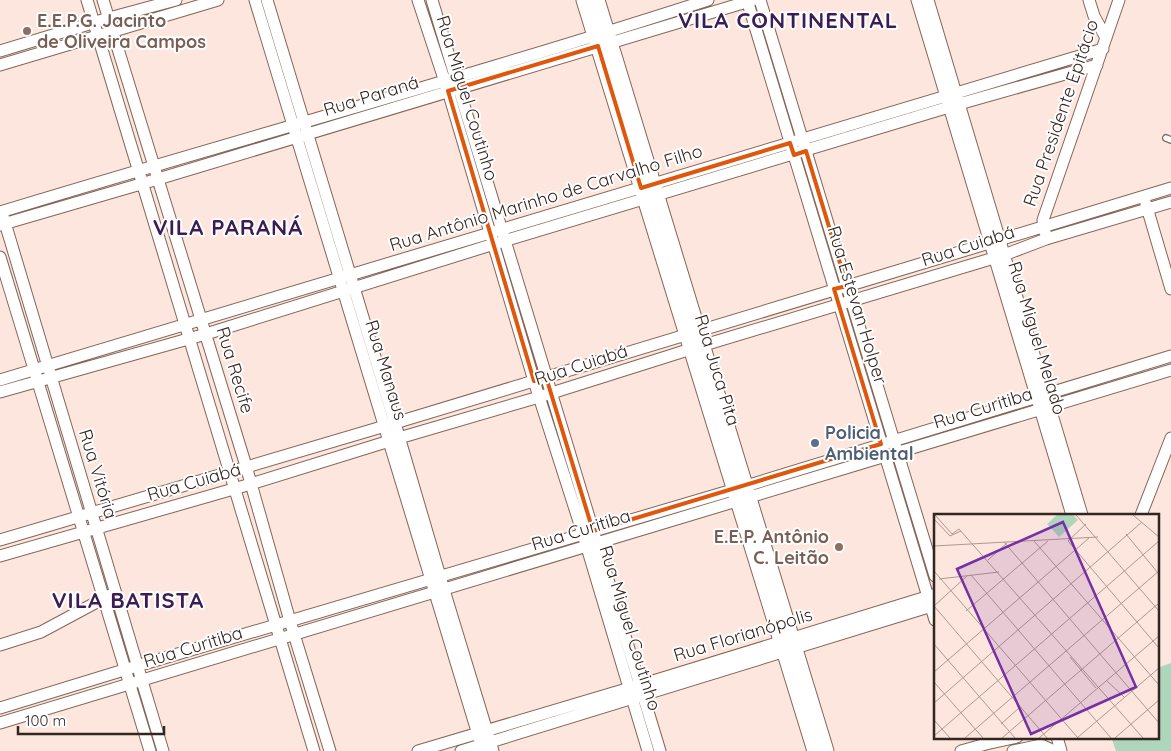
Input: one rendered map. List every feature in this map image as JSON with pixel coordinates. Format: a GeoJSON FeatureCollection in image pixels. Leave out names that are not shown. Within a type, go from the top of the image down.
{"type":"FeatureCollection","features":[{"type":"Feature","properties":{"kind":"street","name":"Rua Recife"},"geometry":{"type":"LineString","coordinates":[[87,0],[314,751]]}},
{"type":"Feature","properties":{"kind":"street","name":"Rua Recife"},"geometry":{"type":"LineString","coordinates":[[103,0],[246,466],[290,622],[330,751]]}},
{"type":"Feature","properties":{"kind":"street"},"geometry":{"type":"LineString","coordinates":[[0,51],[176,0]]}},
{"type":"Feature","properties":{"kind":"street"},"geometry":{"type":"LineString","coordinates":[[0,65],[98,36],[183,5],[218,0]]}},
{"type":"Feature","properties":{"kind":"street","name":"Rua Manaus"},"geometry":{"type":"LineString","coordinates":[[256,0],[303,136],[487,747]]}},
{"type":"Feature","properties":{"kind":"street","name":"Rua Manaus"},"geometry":{"type":"LineString","coordinates":[[267,0],[299,124]]}},
{"type":"Feature","properties":{"kind":"street","name":"Rua Miguel Coutinho"},"geometry":{"type":"LineString","coordinates":[[418,0],[452,84],[502,230],[500,243],[534,381],[592,545],[636,692],[648,751]]}},
{"type":"Feature","properties":{"kind":"street","name":"Rua Miguel Coutinho"},"geometry":{"type":"LineString","coordinates":[[432,0],[490,233],[500,243],[546,377],[588,533]]}},
{"type":"Feature","properties":{"kind":"street","name":"Rua Juca Pita"},"geometry":{"type":"LineString","coordinates":[[584,0],[603,40]]}},
{"type":"Feature","properties":{"kind":"street","name":"Rua Juca Pita"},"geometry":{"type":"LineString","coordinates":[[597,0],[603,40],[742,493],[787,645],[815,751]]}},
{"type":"Feature","properties":{"kind":"street","name":"Rua Paraná"},"geometry":{"type":"LineString","coordinates":[[603,40],[708,0]]}},
{"type":"Feature","properties":{"kind":"street","name":"Rua Estevan Holper"},"geometry":{"type":"LineString","coordinates":[[760,0],[934,573]]}},
{"type":"Feature","properties":{"kind":"street","name":"Rua Miguel Melado"},"geometry":{"type":"LineString","coordinates":[[917,0],[952,100],[1045,408],[1082,514]]}},
{"type":"Feature","properties":{"kind":"street","name":"Rua Miguel Melado"},"geometry":{"type":"LineString","coordinates":[[928,0],[952,100]]}},
{"type":"Feature","properties":{"kind":"street"},"geometry":{"type":"LineString","coordinates":[[1089,0],[1104,44]]}},
{"type":"Feature","properties":{"kind":"street","name":"Rua Presidente Epitácio"},"geometry":{"type":"LineString","coordinates":[[1046,239],[1043,220],[1119,0]]}},
{"type":"Feature","properties":{"kind":"street","name":"Rua Paraná"},"geometry":{"type":"LineString","coordinates":[[0,210],[299,124],[452,84],[603,40],[749,1]]}},
{"type":"Feature","properties":{"kind":"street","name":"Rua Estevan Holper"},"geometry":{"type":"LineString","coordinates":[[749,1],[834,289],[881,444],[932,601],[934,614]]}},
{"type":"Feature","properties":{"kind":"street","name":"Rua Antônio Marinho de Carvalho Filho"},"geometry":{"type":"LineString","coordinates":[[48,372],[185,324],[490,233],[794,155],[1104,44]]}},
{"type":"Feature","properties":{"kind":"street","name":"Rua Antônio Marinho de Carvalho Filho"},"geometry":{"type":"LineString","coordinates":[[0,380],[36,375],[189,339],[500,243],[790,143],[952,100],[1097,66]]}},
{"type":"Feature","properties":{"kind":"street","name":"Rua Paraná"},"geometry":{"type":"LineString","coordinates":[[2,224],[303,136],[452,84]]}},
{"type":"Feature","properties":{"kind":"street","name":"Rua Cuiabá"},"geometry":{"type":"LineString","coordinates":[[0,556],[235,489],[539,397],[834,289],[1171,188]]}},
{"type":"Feature","properties":{"kind":"street"},"geometry":{"type":"LineString","coordinates":[[1144,196],[1171,289]]}},
{"type":"Feature","properties":{"kind":"street","name":"Rua Cuiabá"},"geometry":{"type":"LineString","coordinates":[[0,540],[546,377],[839,305],[999,256],[1046,239],[1171,202]]}},
{"type":"Feature","properties":{"kind":"street","name":"Rua Vitória"},"geometry":{"type":"LineString","coordinates":[[0,210],[2,224],[97,528],[163,751]]}},
{"type":"Feature","properties":{"kind":"street","name":"Rua Vitória"},"geometry":{"type":"LineString","coordinates":[[0,257],[150,751]]}},
{"type":"Feature","properties":{"kind":"street","name":"Rua Curitiba"},"geometry":{"type":"LineString","coordinates":[[0,723],[592,545],[881,444],[1171,356]]}},
{"type":"Feature","properties":{"kind":"street","name":"Rua Curitiba"},"geometry":{"type":"LineString","coordinates":[[0,708],[125,669],[588,533],[885,456],[1171,370]]}},
{"type":"Feature","properties":{"kind":"street","name":"Rua Antônio Marinho de Carvalho Filho"},"geometry":{"type":"LineString","coordinates":[[0,392],[36,375]]}},
{"type":"Feature","properties":{"kind":"street","name":"Rua Miguel Melado"},"geometry":{"type":"LineString","coordinates":[[1045,408],[1072,514]]}},
{"type":"Feature","properties":{"kind":"street"},"geometry":{"type":"LineString","coordinates":[[1141,514],[1171,438]]}},
{"type":"Feature","properties":{"kind":"street"},"geometry":{"type":"LineString","coordinates":[[0,645],[42,632],[115,592]]}},
{"type":"Feature","properties":{"kind":"street","name":"Rua Florianópolis"},"geometry":{"type":"LineString","coordinates":[[418,751],[482,732],[636,692],[932,601]]}},
{"type":"Feature","properties":{"kind":"street","name":"Rua Juca Pita"},"geometry":{"type":"LineString","coordinates":[[787,645],[826,751]]}},
{"type":"Feature","properties":{"kind":"street","name":"Rua Miguel Coutinho"},"geometry":{"type":"LineString","coordinates":[[636,692],[660,751]]}},
{"type":"Feature","properties":{"kind":"street","name":"Rua Florianópolis"},"geometry":{"type":"LineString","coordinates":[[461,751],[487,747],[636,692]]}},
{"type":"Feature","properties":{"kind":"street"},"geometry":{"type":"LineString","coordinates":[[961,751],[981,744],[1012,738]]}},
{"type":"Feature","properties":{"kind":"street"},"geometry":{"type":"LineString","coordinates":[[1013,751],[1041,745],[1054,751],[1056,738]]}},
{"type":"Feature","properties":{"kind":"street"},"geometry":{"type":"LineString","coordinates":[[1056,738],[1061,751]]}},
{"type":"Feature","properties":{"kind":"highlighted area"},"geometry":{"type":"Polygon","coordinates":[[[598,46],[641,188],[790,143],[794,155],[806,151],[847,286],[834,289],[881,444],[593,531],[546,377],[534,381],[448,91],[598,46]]]}},
{"type":"Feature","properties":{"kind":"green space"},"geometry":{"type":"Polygon","coordinates":[[[1171,663],[1171,751],[1116,751],[1111,738],[1158,738],[1158,668],[1171,663]]]}},
{"type":"Feature","properties":{"kind":"place","name":"E.E.P.G. Jacinto de Oliveira Campos"},"geometry":{"type":"Point","coordinates":[27,31]}},
{"type":"Feature","properties":{"kind":"place","name":"Policia Ambiental"},"geometry":{"type":"Point","coordinates":[815,443]}},
{"type":"Feature","properties":{"kind":"place","name":"E.E.P. Antônio C. Leitão"},"geometry":{"type":"Point","coordinates":[839,547]}},
{"type":"Feature","properties":{"kind":"district","name":"VILA CONTINENTAL"},"geometry":{"type":"Point","coordinates":[788,20]}},
{"type":"Feature","properties":{"kind":"district","name":"VILA PARANÁ"},"geometry":{"type":"Point","coordinates":[228,227]}},
{"type":"Feature","properties":{"kind":"district","name":"VILA BATISTA"},"geometry":{"type":"Point","coordinates":[128,600]}}]}
